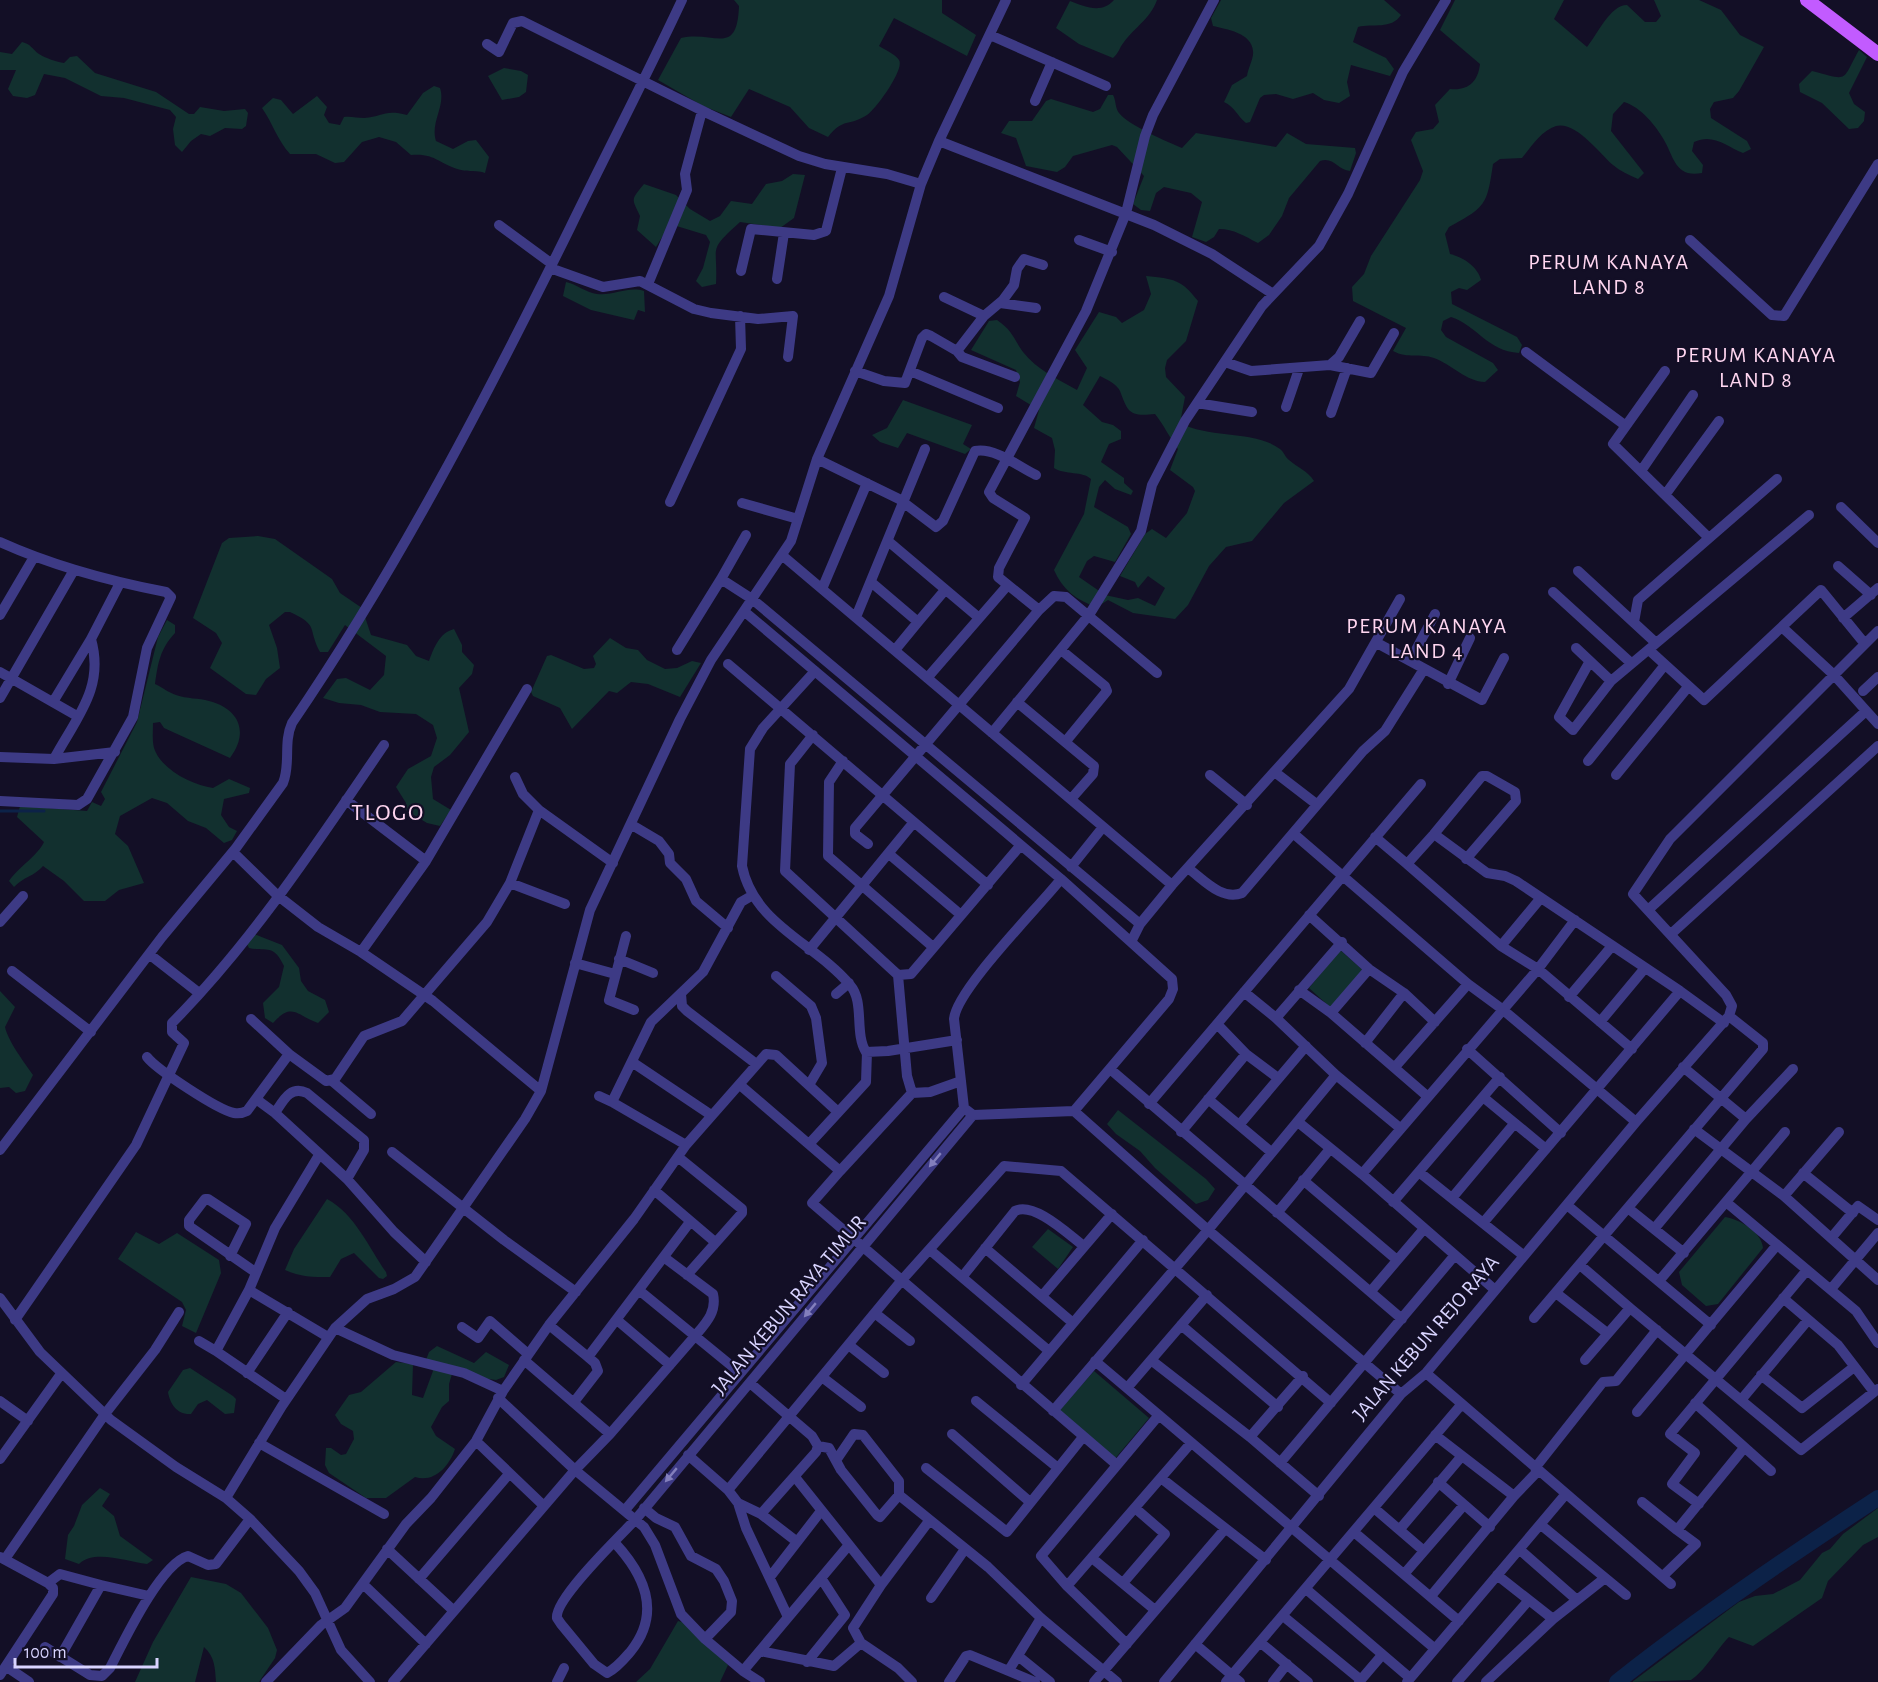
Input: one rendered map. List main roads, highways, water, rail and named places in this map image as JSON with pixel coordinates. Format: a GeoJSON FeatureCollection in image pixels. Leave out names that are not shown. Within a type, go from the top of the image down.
{"type":"FeatureCollection","features":[{"type":"Feature","properties":{"kind":"main road"},"geometry":{"type":"LineString","coordinates":[[1807,0],[1878,54]]}},
{"type":"Feature","properties":{"kind":"waterway"},"geometry":{"type":"LineString","coordinates":[[0,811],[44,811]]}},
{"type":"Feature","properties":{"kind":"waterway"},"geometry":{"type":"LineString","coordinates":[[1617,1682],[1745,1587],[1878,1498]]}},
{"type":"Feature","properties":{"kind":"district","name":"PERUM KANAYA LAND 8"},"geometry":{"type":"Point","coordinates":[1609,274]}},
{"type":"Feature","properties":{"kind":"district","name":"PERUM KANAYA LAND 8"},"geometry":{"type":"Point","coordinates":[1756,368]}},
{"type":"Feature","properties":{"kind":"district","name":"PERUM KANAYA LAND 4"},"geometry":{"type":"Point","coordinates":[1427,638]}},
{"type":"Feature","properties":{"kind":"district","name":"TLOGO"},"geometry":{"type":"Point","coordinates":[388,813]}}]}
